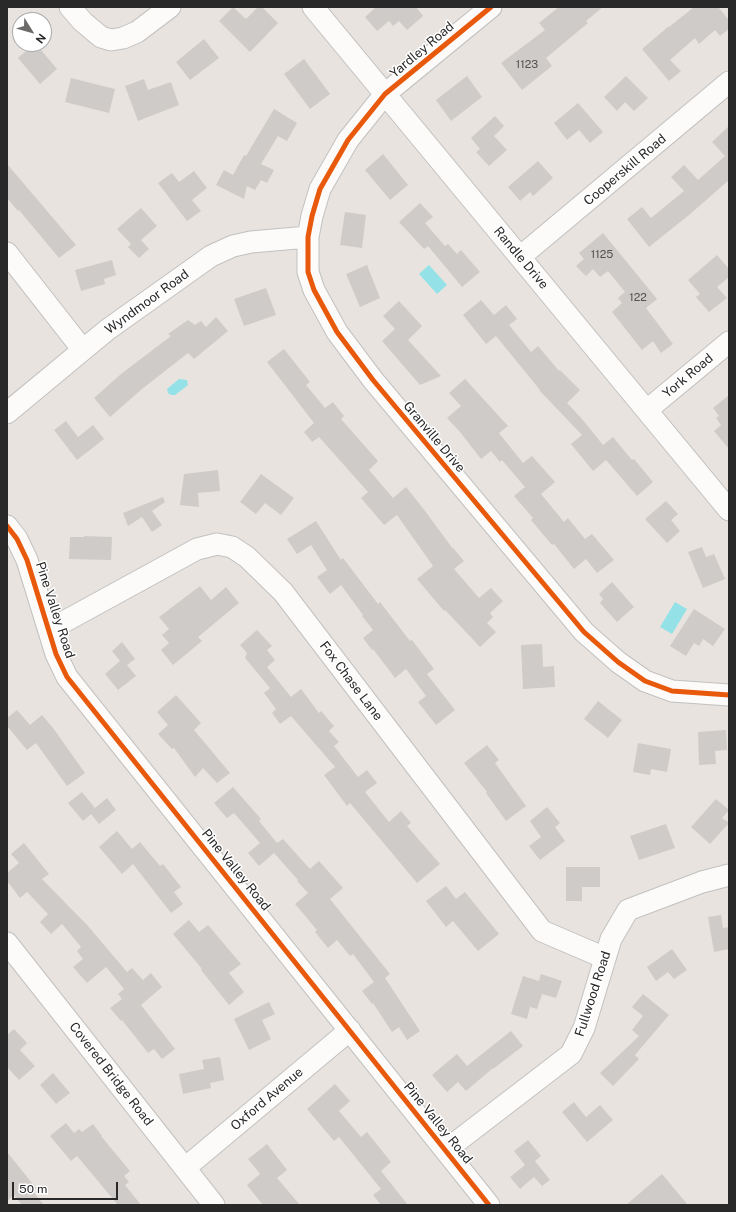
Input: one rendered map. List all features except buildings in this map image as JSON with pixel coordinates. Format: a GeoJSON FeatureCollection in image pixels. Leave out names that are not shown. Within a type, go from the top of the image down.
{"type":"FeatureCollection","features":[{"type":"Feature","properties":{"kind":"street"},"geometry":{"type":"LineString","coordinates":[[70,7],[83,22],[101,38],[111,40],[123,38],[137,32],[170,7]]}},
{"type":"Feature","properties":{"kind":"street","name":"Randle Drive"},"geometry":{"type":"LineString","coordinates":[[313,7],[729,510]]}},
{"type":"Feature","properties":{"kind":"street","name":"Yardley Road"},"geometry":{"type":"LineString","coordinates":[[385,94],[491,7]]}},
{"type":"Feature","properties":{"kind":"street","name":"Cooperskill Road"},"geometry":{"type":"LineString","coordinates":[[520,257],[729,82]]}},
{"type":"Feature","properties":{"kind":"street","name":"Granville Drive"},"geometry":{"type":"LineString","coordinates":[[385,94],[348,140],[320,189],[312,216],[308,237],[308,272],[314,290],[337,332],[372,380],[584,632],[618,662],[645,681],[672,691],[729,695]]}},
{"type":"Feature","properties":{"kind":"street","name":"Wyndmoor Road"},"geometry":{"type":"LineString","coordinates":[[7,414],[107,330],[211,256],[233,246],[251,242],[308,237]]}},
{"type":"Feature","properties":{"kind":"street"},"geometry":{"type":"LineString","coordinates":[[7,253],[83,350]]}},
{"type":"Feature","properties":{"kind":"street","name":"York Road"},"geometry":{"type":"LineString","coordinates":[[647,410],[729,342]]}},
{"type":"Feature","properties":{"kind":"street","name":"Pine Valley Road"},"geometry":{"type":"LineString","coordinates":[[7,526],[17,539],[27,560],[56,654],[67,677],[489,1205]]}},
{"type":"Feature","properties":{"kind":"street","name":"Fox Chase Lane"},"geometry":{"type":"LineString","coordinates":[[49,630],[196,549],[217,544],[232,547],[247,557],[283,592],[542,931],[605,958]]}},
{"type":"Feature","properties":{"kind":"street","name":"Fullwood Road"},"geometry":{"type":"LineString","coordinates":[[446,1150],[571,1054],[584,1028],[611,939],[628,910],[702,882],[729,875]]}},
{"type":"Feature","properties":{"kind":"street","name":"Covered Bridge Road"},"geometry":{"type":"LineString","coordinates":[[7,943],[214,1205]]}},
{"type":"Feature","properties":{"kind":"street","name":"Oxford Avenue"},"geometry":{"type":"LineString","coordinates":[[185,1168],[350,1030]]}},
{"type":"Feature","properties":{"kind":"water"},"geometry":{"type":"Polygon","coordinates":[[[429,265],[447,285],[437,294],[419,274],[429,265]]]}},
{"type":"Feature","properties":{"kind":"water"},"geometry":{"type":"Polygon","coordinates":[[[179,379],[187,380],[188,385],[175,395],[171,395],[168,393],[167,389],[179,379]]]}},
{"type":"Feature","properties":{"kind":"water"},"geometry":{"type":"Polygon","coordinates":[[[675,602],[687,609],[672,634],[660,627],[675,602]]]}},
{"type":"Feature","properties":{"kind":"cycle path"},"geometry":{"type":"LineString","coordinates":[[491,7],[385,94],[348,140],[320,189],[312,216],[308,237],[308,272],[314,290],[337,332],[373,380],[584,632],[618,662],[645,681],[672,691],[729,695]]}},
{"type":"Feature","properties":{"kind":"cycle path"},"geometry":{"type":"LineString","coordinates":[[7,526],[17,539],[27,560],[56,654],[67,677],[489,1205]]}}]}
